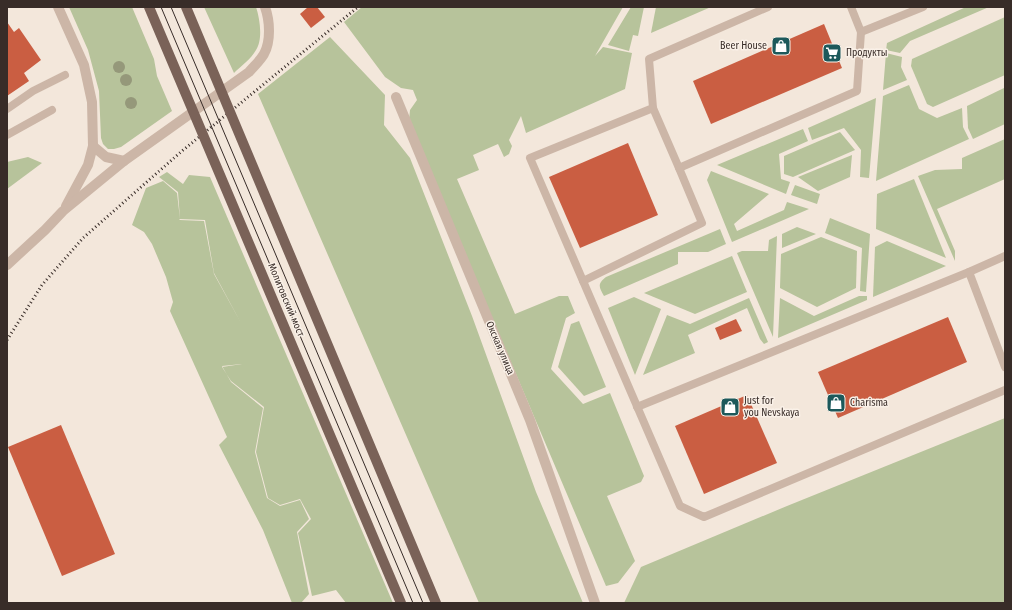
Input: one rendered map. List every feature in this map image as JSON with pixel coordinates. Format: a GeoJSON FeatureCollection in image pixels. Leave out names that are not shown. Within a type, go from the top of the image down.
{"type":"FeatureCollection","features":[{"type":"Feature","properties":{"kind":"main road","name":"Молитовский мост"},"geometry":{"type":"LineString","coordinates":[[150,7],[401,603]]}},
{"type":"Feature","properties":{"kind":"main road","name":"Молитовский мост"},"geometry":{"type":"LineString","coordinates":[[186,7],[436,603]]}},
{"type":"Feature","properties":{"kind":"street"},"geometry":{"type":"LineString","coordinates":[[58,7],[84,65],[92,102],[93,146],[88,165],[63,211]]}},
{"type":"Feature","properties":{"kind":"street"},"geometry":{"type":"LineString","coordinates":[[7,265],[63,211],[124,160],[249,72],[264,54],[269,34],[268,16],[265,7]]}},
{"type":"Feature","properties":{"kind":"street","name":"Окская улица"},"geometry":{"type":"LineString","coordinates":[[396,97],[530,420],[595,603]]}},
{"type":"Feature","properties":{"kind":"street"},"geometry":{"type":"LineString","coordinates":[[93,146],[106,157],[124,160]]}},
{"type":"Feature","properties":{"kind":"lane"},"geometry":{"type":"LineString","coordinates":[[583,281],[702,223],[653,108],[649,59],[768,7]]}},
{"type":"Feature","properties":{"kind":"lane"},"geometry":{"type":"LineString","coordinates":[[679,168],[857,91],[861,32],[851,7]]}},
{"type":"Feature","properties":{"kind":"lane"},"geometry":{"type":"LineString","coordinates":[[861,32],[923,7]]}},
{"type":"Feature","properties":{"kind":"lane"},"geometry":{"type":"LineString","coordinates":[[7,109],[33,91],[65,75]]}},
{"type":"Feature","properties":{"kind":"lane"},"geometry":{"type":"LineString","coordinates":[[653,108],[530,158],[680,506],[704,517],[1005,390]]}},
{"type":"Feature","properties":{"kind":"lane"},"geometry":{"type":"LineString","coordinates":[[7,135],[52,110]]}},
{"type":"Feature","properties":{"kind":"lane"},"geometry":{"type":"LineString","coordinates":[[637,407],[1005,256]]}},
{"type":"Feature","properties":{"kind":"lane"},"geometry":{"type":"LineString","coordinates":[[968,272],[1005,367]]}},
{"type":"Feature","properties":{"kind":"green space"},"geometry":{"type":"Polygon","coordinates":[[[69,7],[132,7],[154,59],[157,76],[172,111],[121,147],[108,149],[103,144],[101,138],[99,91],[88,50],[69,7]]]}},
{"type":"Feature","properties":{"kind":"green space"},"geometry":{"type":"Polygon","coordinates":[[[204,7],[256,7],[259,17],[260,41],[256,50],[234,73],[204,7]]]}},
{"type":"Feature","properties":{"kind":"green space"},"geometry":{"type":"Polygon","coordinates":[[[362,7],[623,7],[595,56],[603,47],[632,53],[625,89],[526,133],[521,116],[509,140],[512,146],[509,154],[504,157],[498,144],[473,155],[479,170],[457,179],[515,314],[559,296],[568,296],[575,313],[566,318],[551,369],[583,404],[610,393],[644,476],[641,482],[607,496],[635,561],[618,583],[606,586],[409,121],[410,110],[417,100],[413,90],[401,88],[385,77],[344,22],[362,7]]]}},
{"type":"Feature","properties":{"kind":"green space"},"geometry":{"type":"Polygon","coordinates":[[[631,7],[644,7],[638,36],[633,35],[629,51],[608,45],[631,7]]]}},
{"type":"Feature","properties":{"kind":"green space"},"geometry":{"type":"Polygon","coordinates":[[[656,7],[711,7],[651,33],[656,7]]]}},
{"type":"Feature","properties":{"kind":"green space"},"geometry":{"type":"Polygon","coordinates":[[[966,7],[989,7],[910,41],[900,53],[886,50],[887,43],[966,7]]]}},
{"type":"Feature","properties":{"kind":"green space"},"geometry":{"type":"Polygon","coordinates":[[[1005,17],[1005,75],[933,107],[927,104],[911,66],[912,59],[1005,17]]]}},
{"type":"Feature","properties":{"kind":"green space"},"geometry":{"type":"Polygon","coordinates":[[[330,37],[385,95],[384,125],[410,158],[472,316],[536,492],[583,603],[479,603],[258,94],[330,37]]]}},
{"type":"Feature","properties":{"kind":"green space"},"geometry":{"type":"Polygon","coordinates":[[[886,53],[902,57],[901,67],[907,80],[883,90],[886,53]]]}},
{"type":"Feature","properties":{"kind":"green space"},"geometry":{"type":"Polygon","coordinates":[[[909,85],[919,109],[937,118],[962,108],[963,127],[969,139],[876,181],[883,96],[909,85]]]}},
{"type":"Feature","properties":{"kind":"green space"},"geometry":{"type":"Polygon","coordinates":[[[1004,88],[1005,124],[973,139],[968,128],[967,106],[1004,88]]]}},
{"type":"Feature","properties":{"kind":"green space"},"geometry":{"type":"Polygon","coordinates":[[[876,98],[869,178],[860,177],[861,150],[844,128],[812,140],[808,128],[876,98]]]}},
{"type":"Feature","properties":{"kind":"green space"},"geometry":{"type":"Polygon","coordinates":[[[803,129],[808,141],[779,154],[781,179],[790,182],[786,194],[717,165],[803,129]]]}},
{"type":"Feature","properties":{"kind":"green space"},"geometry":{"type":"Polygon","coordinates":[[[840,132],[855,150],[793,177],[784,174],[784,156],[840,132]]]}},
{"type":"Feature","properties":{"kind":"green space"},"geometry":{"type":"Polygon","coordinates":[[[1005,139],[1005,179],[937,209],[955,251],[955,261],[918,176],[935,170],[962,169],[962,158],[1005,139]]]}},
{"type":"Feature","properties":{"kind":"green space"},"geometry":{"type":"Polygon","coordinates":[[[852,155],[850,177],[818,191],[798,177],[852,155]]]}},
{"type":"Feature","properties":{"kind":"green space"},"geometry":{"type":"Polygon","coordinates":[[[28,157],[42,163],[7,189],[7,162],[28,157]]]}},
{"type":"Feature","properties":{"kind":"green space"},"geometry":{"type":"Polygon","coordinates":[[[711,171],[769,194],[734,224],[737,231],[784,210],[787,202],[809,209],[732,242],[707,180],[711,171]]]}},
{"type":"Feature","properties":{"kind":"green space"},"geometry":{"type":"Polygon","coordinates":[[[167,172],[183,184],[189,175],[210,177],[393,603],[346,603],[336,590],[312,596],[298,533],[311,519],[300,499],[280,505],[268,498],[256,452],[264,407],[231,381],[226,374],[231,382],[263,408],[255,452],[267,498],[280,506],[300,500],[309,519],[297,532],[309,594],[301,603],[292,603],[263,530],[219,445],[227,437],[170,311],[173,302],[166,277],[152,244],[144,232],[132,225],[146,188],[163,181],[177,193],[180,219],[178,192],[159,177],[167,172]],[[179,219],[204,221],[214,274],[241,323],[214,273],[205,220],[179,219]],[[242,364],[222,366],[223,367],[242,364]]]}},
{"type":"Feature","properties":{"kind":"green space"},"geometry":{"type":"Polygon","coordinates":[[[914,179],[946,258],[876,229],[877,194],[914,179]]]}},
{"type":"Feature","properties":{"kind":"green space"},"geometry":{"type":"Polygon","coordinates":[[[795,185],[820,194],[817,204],[791,195],[795,185]]]}},
{"type":"Feature","properties":{"kind":"green space"},"geometry":{"type":"Polygon","coordinates":[[[830,218],[870,234],[866,292],[860,291],[862,248],[825,233],[830,218]]]}},
{"type":"Feature","properties":{"kind":"green space"},"geometry":{"type":"Polygon","coordinates":[[[797,227],[816,234],[782,248],[782,234],[797,227]]]}},
{"type":"Feature","properties":{"kind":"green space"},"geometry":{"type":"Polygon","coordinates":[[[720,229],[726,244],[708,252],[678,252],[678,264],[604,296],[600,284],[606,277],[720,229]]]}},
{"type":"Feature","properties":{"kind":"green space"},"geometry":{"type":"Polygon","coordinates":[[[777,236],[773,337],[737,253],[742,251],[768,251],[769,240],[777,236]]]}},
{"type":"Feature","properties":{"kind":"green space"},"geometry":{"type":"Polygon","coordinates":[[[821,237],[857,251],[856,288],[817,307],[780,288],[781,254],[821,237]]]}},
{"type":"Feature","properties":{"kind":"green space"},"geometry":{"type":"Polygon","coordinates":[[[887,241],[946,266],[873,297],[875,247],[887,241]]]}},
{"type":"Feature","properties":{"kind":"green space"},"geometry":{"type":"Polygon","coordinates":[[[732,256],[747,292],[695,314],[644,293],[732,256]]]}},
{"type":"Feature","properties":{"kind":"green space"},"geometry":{"type":"Polygon","coordinates":[[[859,296],[867,296],[867,300],[778,338],[780,298],[814,316],[859,296]]]}},
{"type":"Feature","properties":{"kind":"green space"},"geometry":{"type":"Polygon","coordinates":[[[634,297],[661,309],[635,375],[608,308],[634,297]]]}},
{"type":"Feature","properties":{"kind":"green space"},"geometry":{"type":"Polygon","coordinates":[[[749,298],[768,342],[764,344],[760,339],[747,308],[688,335],[695,353],[643,375],[667,315],[690,324],[749,298]]]}},
{"type":"Feature","properties":{"kind":"green space"},"geometry":{"type":"Polygon","coordinates":[[[579,321],[606,387],[584,396],[558,367],[571,324],[579,321]]]}},
{"type":"Feature","properties":{"kind":"green space"},"geometry":{"type":"Polygon","coordinates":[[[1005,418],[1005,603],[624,603],[641,567],[1005,418]]]}},
{"type":"Feature","properties":{"kind":"building"},"geometry":{"type":"Polygon","coordinates":[[[308,7],[317,7],[325,17],[311,28],[300,14],[308,7]]]}},
{"type":"Feature","properties":{"kind":"building"},"geometry":{"type":"Polygon","coordinates":[[[7,22],[14,32],[19,28],[41,60],[24,73],[29,81],[7,96],[7,22]]]}},
{"type":"Feature","properties":{"kind":"building"},"geometry":{"type":"Polygon","coordinates":[[[824,24],[842,68],[711,124],[693,81],[824,24]]]}},
{"type":"Feature","properties":{"kind":"building"},"geometry":{"type":"Polygon","coordinates":[[[628,143],[658,215],[580,248],[549,177],[628,143]]]}},
{"type":"Feature","properties":{"kind":"building"},"geometry":{"type":"Polygon","coordinates":[[[948,317],[967,362],[838,418],[818,372],[948,317]]]}},
{"type":"Feature","properties":{"kind":"building"},"geometry":{"type":"Polygon","coordinates":[[[736,319],[742,331],[720,340],[715,328],[736,319]]]}},
{"type":"Feature","properties":{"kind":"building"},"geometry":{"type":"Polygon","coordinates":[[[747,395],[777,463],[704,494],[675,426],[747,395]]]}},
{"type":"Feature","properties":{"kind":"building"},"geometry":{"type":"Polygon","coordinates":[[[61,425],[115,554],[62,576],[8,447],[61,425]]]}},
{"type":"Feature","properties":{"kind":"tram line"},"geometry":{"type":"LineString","coordinates":[[161,7],[413,603]]}},
{"type":"Feature","properties":{"kind":"tram line"},"geometry":{"type":"LineString","coordinates":[[171,7],[423,603]]}},
{"type":"Feature","properties":{"kind":"railway"},"geometry":{"type":"LineString","coordinates":[[7,340],[42,285],[83,238],[182,151],[358,7]]}},
{"type":"Feature","properties":{"kind":"place","name":"Beer House"},"geometry":{"type":"Point","coordinates":[781,46]}},
{"type":"Feature","properties":{"kind":"place","name":"Продукты"},"geometry":{"type":"Point","coordinates":[832,53]}},
{"type":"Feature","properties":{"kind":"place","name":"Charisma"},"geometry":{"type":"Point","coordinates":[836,403]}},
{"type":"Feature","properties":{"kind":"place","name":"Just for you Nevskaya"},"geometry":{"type":"Point","coordinates":[730,407]}}]}
